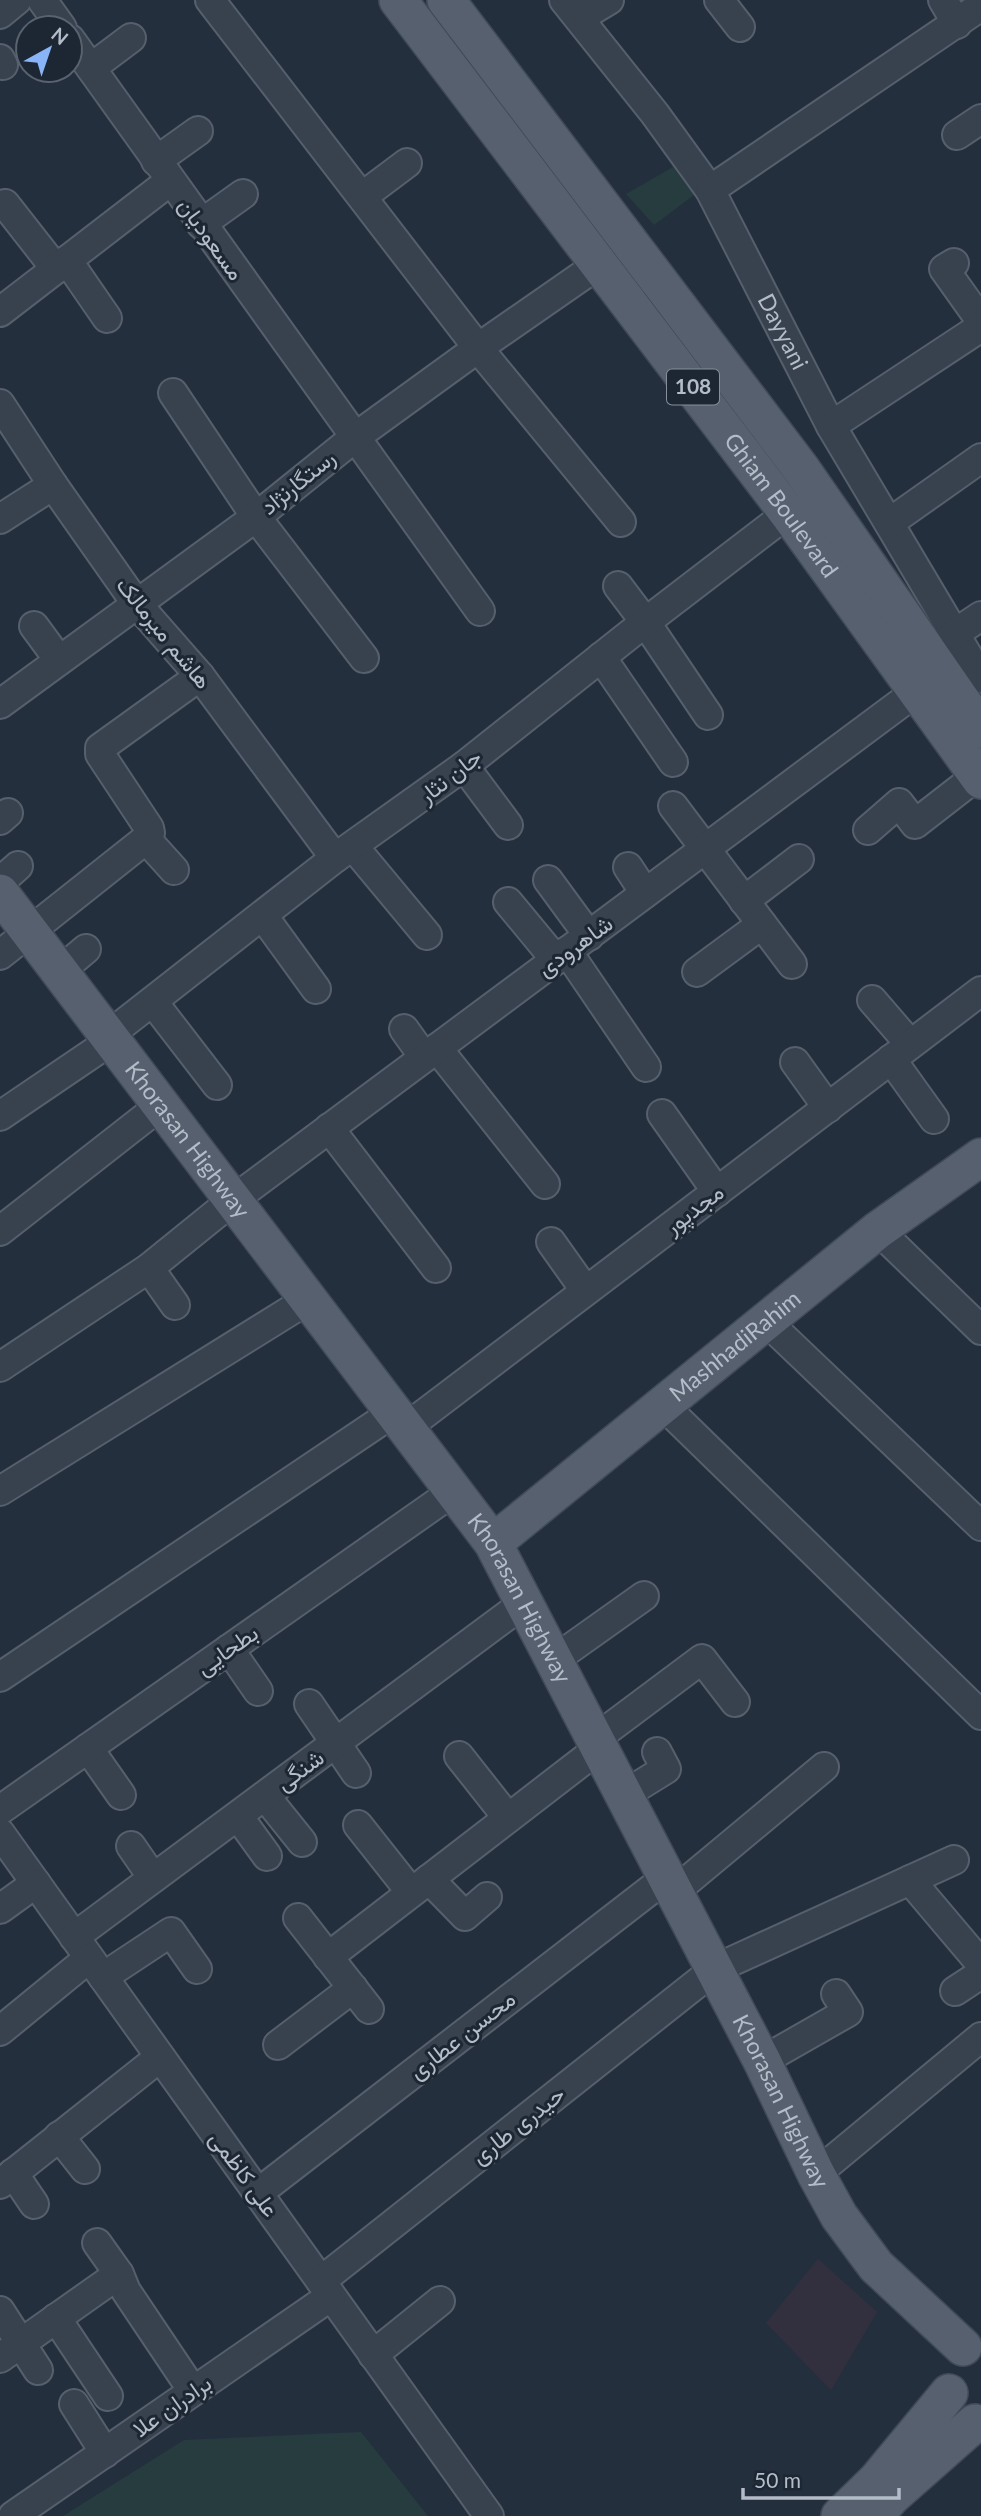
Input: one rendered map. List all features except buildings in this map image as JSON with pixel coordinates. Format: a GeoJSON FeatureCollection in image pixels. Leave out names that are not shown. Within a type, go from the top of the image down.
{"type":"FeatureCollection","features":[{"type":"Feature","properties":{"kind":"main road","name":"Ghiam Boulevard"},"geometry":{"type":"LineString","coordinates":[[398,0],[788,513],[917,691],[980,769]]}},
{"type":"Feature","properties":{"kind":"main road","name":"Ghiam Boulevard"},"geometry":{"type":"LineString","coordinates":[[446,0],[802,470],[981,729]]}},
{"type":"Feature","properties":{"kind":"main road","name":"Khorasan Highway"},"geometry":{"type":"LineString","coordinates":[[6,880],[29,932],[73,960],[110,1038],[494,1543],[715,1969],[839,2216],[876,2266],[972,2343]]}},
{"type":"Feature","properties":{"kind":"main road","name":"MashhadiRahim"},"geometry":{"type":"LineString","coordinates":[[494,1543],[878,1230],[981,1157]]}},
{"type":"Feature","properties":{"kind":"main road"},"geometry":{"type":"LineString","coordinates":[[874,2516],[891,2497],[978,2424],[964,2416],[949,2393],[949,2368],[954,2357],[972,2343]]}},
{"type":"Feature","properties":{"kind":"main road"},"geometry":{"type":"LineString","coordinates":[[840,2516],[877,2480],[949,2393]]}},
{"type":"Feature","properties":{"kind":"street"},"geometry":{"type":"LineString","coordinates":[[0,14],[17,0]]}},
{"type":"Feature","properties":{"kind":"street"},"geometry":{"type":"LineString","coordinates":[[210,0],[478,348],[621,522]]}},
{"type":"Feature","properties":{"kind":"street"},"geometry":{"type":"LineString","coordinates":[[416,0],[710,379],[980,769],[921,833],[899,803],[868,830]]}},
{"type":"Feature","properties":{"kind":"street"},"geometry":{"type":"LineString","coordinates":[[572,9],[609,0]]}},
{"type":"Feature","properties":{"kind":"street"},"geometry":{"type":"LineString","coordinates":[[719,0],[740,27]]}},
{"type":"Feature","properties":{"kind":"street","name":"Dayyani"},"geometry":{"type":"LineString","coordinates":[[572,9],[655,114],[710,190],[831,426],[981,678]]}},
{"type":"Feature","properties":{"kind":"street"},"geometry":{"type":"LineString","coordinates":[[710,190],[966,16]]}},
{"type":"Feature","properties":{"kind":"street"},"geometry":{"type":"LineString","coordinates":[[91,68],[131,38]]}},
{"type":"Feature","properties":{"kind":"street","name":"مسعودیان"},"geometry":{"type":"LineString","coordinates":[[84,58],[480,611]]}},
{"type":"Feature","properties":{"kind":"street"},"geometry":{"type":"LineString","coordinates":[[957,135],[981,119]]}},
{"type":"Feature","properties":{"kind":"street"},"geometry":{"type":"LineString","coordinates":[[0,312],[62,265],[163,171],[198,131]]}},
{"type":"Feature","properties":{"kind":"street"},"geometry":{"type":"LineString","coordinates":[[363,196],[407,163]]}},
{"type":"Feature","properties":{"kind":"street"},"geometry":{"type":"LineString","coordinates":[[201,224],[243,194]]}},
{"type":"Feature","properties":{"kind":"street"},"geometry":{"type":"LineString","coordinates":[[5,204],[107,317]]}},
{"type":"Feature","properties":{"kind":"street"},"geometry":{"type":"LineString","coordinates":[[954,262],[944,269],[981,321]]}},
{"type":"Feature","properties":{"kind":"street","name":"رستگارنژاد"},"geometry":{"type":"LineString","coordinates":[[0,704],[256,517],[354,438],[599,264]]}},
{"type":"Feature","properties":{"kind":"street"},"geometry":{"type":"LineString","coordinates":[[831,426],[981,327]]}},
{"type":"Feature","properties":{"kind":"street"},"geometry":{"type":"LineString","coordinates":[[173,393],[256,517],[364,658]]}},
{"type":"Feature","properties":{"kind":"street","name":"هاشم میرمالک"},"geometry":{"type":"LineString","coordinates":[[0,404],[136,603],[200,676],[344,852],[426,935]]}},
{"type":"Feature","properties":{"kind":"street"},"geometry":{"type":"LineString","coordinates":[[889,523],[981,458]]}},
{"type":"Feature","properties":{"kind":"street"},"geometry":{"type":"LineString","coordinates":[[0,519],[53,485]]}},
{"type":"Feature","properties":{"kind":"street","name":"جان نثار"},"geometry":{"type":"LineString","coordinates":[[0,1116],[110,1038],[344,852],[464,766],[788,513]]}},
{"type":"Feature","properties":{"kind":"street"},"geometry":{"type":"LineString","coordinates":[[618,586],[708,715]]}},
{"type":"Feature","properties":{"kind":"street"},"geometry":{"type":"LineString","coordinates":[[954,634],[981,615]]}},
{"type":"Feature","properties":{"kind":"street"},"geometry":{"type":"LineString","coordinates":[[34,626],[59,660]]}},
{"type":"Feature","properties":{"kind":"street"},"geometry":{"type":"LineString","coordinates":[[601,657],[673,762]]}},
{"type":"Feature","properties":{"kind":"street"},"geometry":{"type":"LineString","coordinates":[[0,955],[146,839],[150,833],[149,828],[100,754],[100,748],[200,676]]}},
{"type":"Feature","properties":{"kind":"street","name":"شاهرودی"},"geometry":{"type":"LineString","coordinates":[[0,1367],[149,1268],[233,1200],[917,691]]}},
{"type":"Feature","properties":{"kind":"street"},"geometry":{"type":"LineString","coordinates":[[464,766],[508,825]]}},
{"type":"Feature","properties":{"kind":"street"},"geometry":{"type":"LineString","coordinates":[[673,806],[792,964]]}},
{"type":"Feature","properties":{"kind":"street"},"geometry":{"type":"LineString","coordinates":[[146,839],[174,870]]}},
{"type":"Feature","properties":{"kind":"street"},"geometry":{"type":"LineString","coordinates":[[744,901],[799,859]]}},
{"type":"Feature","properties":{"kind":"street"},"geometry":{"type":"LineString","coordinates":[[628,867],[645,894]]}},
{"type":"Feature","properties":{"kind":"street"},"geometry":{"type":"LineString","coordinates":[[548,880],[571,949],[646,1067]]}},
{"type":"Feature","properties":{"kind":"street"},"geometry":{"type":"LineString","coordinates":[[508,902],[571,949]]}},
{"type":"Feature","properties":{"kind":"street"},"geometry":{"type":"LineString","coordinates":[[264,916],[316,989]]}},
{"type":"Feature","properties":{"kind":"street"},"geometry":{"type":"LineString","coordinates":[[697,972],[762,924]]}},
{"type":"Feature","properties":{"kind":"street","name":"مجدپور"},"geometry":{"type":"LineString","coordinates":[[0,1677],[400,1420],[585,1290],[981,991]]}},
{"type":"Feature","properties":{"kind":"street"},"geometry":{"type":"LineString","coordinates":[[872,1000],[934,1119]]}},
{"type":"Feature","properties":{"kind":"street"},"geometry":{"type":"LineString","coordinates":[[153,1002],[217,1085]]}},
{"type":"Feature","properties":{"kind":"street"},"geometry":{"type":"LineString","coordinates":[[404,1029],[430,1053],[545,1185]]}},
{"type":"Feature","properties":{"kind":"street"},"geometry":{"type":"LineString","coordinates":[[795,1062],[828,1108]]}},
{"type":"Feature","properties":{"kind":"street"},"geometry":{"type":"LineString","coordinates":[[0,1231],[161,1105]]}},
{"type":"Feature","properties":{"kind":"street"},"geometry":{"type":"LineString","coordinates":[[662,1114],[717,1192]]}},
{"type":"Feature","properties":{"kind":"street"},"geometry":{"type":"LineString","coordinates":[[329,1128],[436,1268]]}},
{"type":"Feature","properties":{"kind":"street"},"geometry":{"type":"LineString","coordinates":[[878,1230],[981,1330]]}},
{"type":"Feature","properties":{"kind":"street"},"geometry":{"type":"LineString","coordinates":[[551,1242],[585,1290]]}},
{"type":"Feature","properties":{"kind":"street"},"geometry":{"type":"LineString","coordinates":[[149,1268],[175,1305]]}},
{"type":"Feature","properties":{"kind":"street"},"geometry":{"type":"LineString","coordinates":[[0,1491],[309,1299]]}},
{"type":"Feature","properties":{"kind":"street"},"geometry":{"type":"LineString","coordinates":[[766,1321],[981,1526]]}},
{"type":"Feature","properties":{"kind":"street"},"geometry":{"type":"LineString","coordinates":[[663,1405],[981,1715]]}},
{"type":"Feature","properties":{"kind":"street","name":"بطحایی"},"geometry":{"type":"LineString","coordinates":[[0,1810],[454,1491]]}},
{"type":"Feature","properties":{"kind":"street"},"geometry":{"type":"LineString","coordinates":[[554,1660],[644,1596]]}},
{"type":"Feature","properties":{"kind":"street","name":"شنگی"},"geometry":{"type":"LineString","coordinates":[[89,1957],[153,1878],[524,1603]]}},
{"type":"Feature","properties":{"kind":"street"},"geometry":{"type":"LineString","coordinates":[[229,1649],[258,1691]]}},
{"type":"Feature","properties":{"kind":"street"},"geometry":{"type":"LineString","coordinates":[[328,1957],[585,1759],[598,1744],[702,1659],[735,1702]]}},
{"type":"Feature","properties":{"kind":"street"},"geometry":{"type":"LineString","coordinates":[[309,1704],[356,1773]]}},
{"type":"Feature","properties":{"kind":"street"},"geometry":{"type":"LineString","coordinates":[[88,1748],[121,1795]]}},
{"type":"Feature","properties":{"kind":"street"},"geometry":{"type":"LineString","coordinates":[[459,1756],[508,1818]]}},
{"type":"Feature","properties":{"kind":"street"},"geometry":{"type":"LineString","coordinates":[[624,1795],[666,1767]]}},
{"type":"Feature","properties":{"kind":"street","name":"محسن عطاری"},"geometry":{"type":"LineString","coordinates":[[258,2193],[671,1885],[824,1767]]}},
{"type":"Feature","properties":{"kind":"street"},"geometry":{"type":"LineString","coordinates":[[265,1796],[302,1842]]}},
{"type":"Feature","properties":{"kind":"street"},"geometry":{"type":"LineString","coordinates":[[239,1815],[267,1856]]}},
{"type":"Feature","properties":{"kind":"street"},"geometry":{"type":"LineString","coordinates":[[358,1825],[420,1886],[465,1916],[487,1897]]}},
{"type":"Feature","properties":{"kind":"street","name":"علی کاظمی"},"geometry":{"type":"LineString","coordinates":[[0,1833],[489,2516]]}},
{"type":"Feature","properties":{"kind":"street"},"geometry":{"type":"LineString","coordinates":[[131,1846],[153,1878]]}},
{"type":"Feature","properties":{"kind":"street","name":"حیدری طاری"},"geometry":{"type":"LineString","coordinates":[[326,2288],[715,1969],[954,1860]]}},
{"type":"Feature","properties":{"kind":"street"},"geometry":{"type":"LineString","coordinates":[[910,1880],[981,1964]]}},
{"type":"Feature","properties":{"kind":"street"},"geometry":{"type":"LineString","coordinates":[[0,1909],[36,1883]]}},
{"type":"Feature","properties":{"kind":"street"},"geometry":{"type":"LineString","coordinates":[[278,2045],[361,1998],[298,1917]]}},
{"type":"Feature","properties":{"kind":"street"},"geometry":{"type":"LineString","coordinates":[[0,2031],[89,1957],[171,1932],[197,1969]]}},
{"type":"Feature","properties":{"kind":"street"},"geometry":{"type":"LineString","coordinates":[[955,1991],[981,1974]]}},
{"type":"Feature","properties":{"kind":"street"},"geometry":{"type":"LineString","coordinates":[[762,2061],[848,2012],[836,1994]]}},
{"type":"Feature","properties":{"kind":"street"},"geometry":{"type":"LineString","coordinates":[[816,2174],[981,2036]]}},
{"type":"Feature","properties":{"kind":"street"},"geometry":{"type":"LineString","coordinates":[[34,2204],[6,2178],[160,2057]]}},
{"type":"Feature","properties":{"kind":"street"},"geometry":{"type":"LineString","coordinates":[[60,2136],[85,2169]]}},
{"type":"Feature","properties":{"kind":"street"},"geometry":{"type":"LineString","coordinates":[[97,2243],[193,2392]]}},
{"type":"Feature","properties":{"kind":"street"},"geometry":{"type":"LineString","coordinates":[[10,2351],[118,2274]]}},
{"type":"Feature","properties":{"kind":"street","name":"برادران علا"},"geometry":{"type":"LineString","coordinates":[[13,2516],[193,2392],[326,2288]]}},
{"type":"Feature","properties":{"kind":"street"},"geometry":{"type":"LineString","coordinates":[[373,2355],[440,2301]]}},
{"type":"Feature","properties":{"kind":"street"},"geometry":{"type":"LineString","coordinates":[[0,2311],[10,2351],[38,2370]]}},
{"type":"Feature","properties":{"kind":"street"},"geometry":{"type":"LineString","coordinates":[[56,2318],[108,2396]]}},
{"type":"Feature","properties":{"kind":"street"},"geometry":{"type":"LineString","coordinates":[[74,2404],[105,2453]]}},
{"type":"Feature","properties":{"kind":"shaded area"},"geometry":{"type":"Polygon","coordinates":[[[818,2259],[877,2312],[831,2390],[766,2323],[818,2259]]]}},
{"type":"Feature","properties":{"kind":"green space"},"geometry":{"type":"Polygon","coordinates":[[[673,167],[694,195],[654,225],[626,194],[673,167]]]}},
{"type":"Feature","properties":{"kind":"green space"},"geometry":{"type":"Polygon","coordinates":[[[361,2432],[428,2516],[63,2516],[184,2440],[361,2432]]]}}]}
